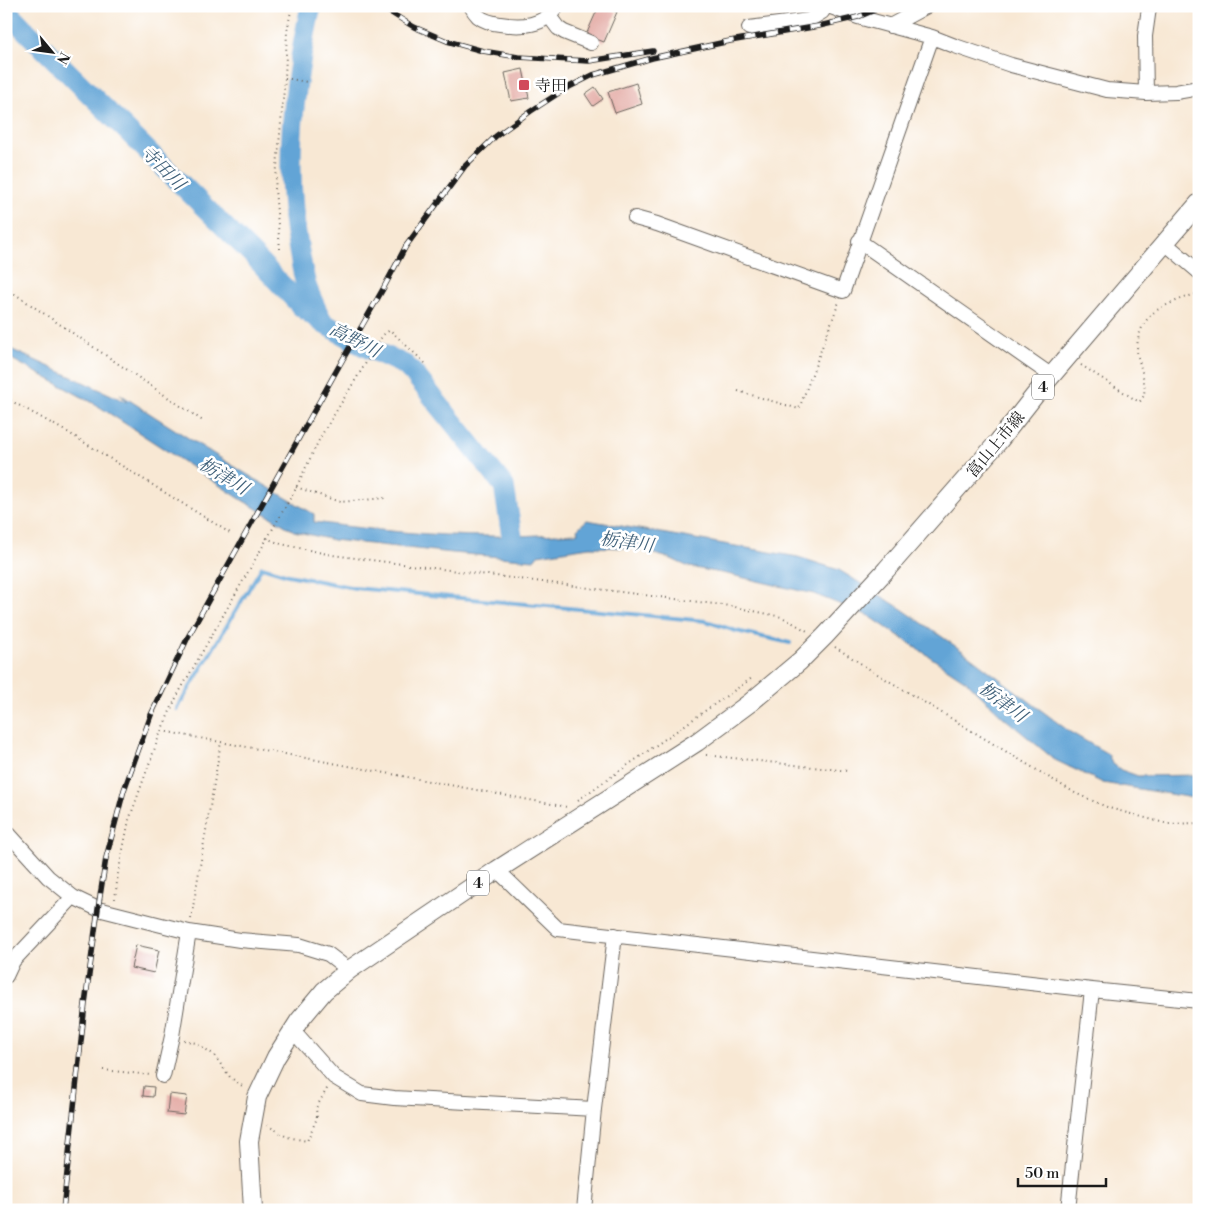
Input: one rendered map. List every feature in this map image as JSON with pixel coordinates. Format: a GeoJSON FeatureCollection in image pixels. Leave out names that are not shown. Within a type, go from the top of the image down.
{"type":"FeatureCollection","features":[{"type":"Feature","properties":{"kind":"main road","name":"富山上市線"},"geometry":{"type":"LineString","coordinates":[[824,637],[886,570],[998,442],[1199,203]]}},
{"type":"Feature","properties":{"kind":"main road","name":"4"},"geometry":{"type":"LineString","coordinates":[[253,1210],[249,1141],[257,1097],[276,1056],[299,1020],[324,990],[349,970],[497,870],[583,807],[697,742],[751,702],[800,661],[824,637]]}},
{"type":"Feature","properties":{"kind":"street"},"geometry":{"type":"LineString","coordinates":[[471,6],[479,17],[486,21],[512,26],[526,26],[535,23],[553,11],[558,28],[591,43]]}},
{"type":"Feature","properties":{"kind":"street"},"geometry":{"type":"LineString","coordinates":[[749,28],[809,20],[822,12],[827,6],[858,17],[932,37],[1011,65],[1108,90],[1146,93],[1176,92],[1199,88]]}},
{"type":"Feature","properties":{"kind":"street"},"geometry":{"type":"LineString","coordinates":[[890,26],[927,6]]}},
{"type":"Feature","properties":{"kind":"street"},"geometry":{"type":"LineString","coordinates":[[1146,93],[1145,36],[1148,6]]}},
{"type":"Feature","properties":{"kind":"street"},"geometry":{"type":"LineString","coordinates":[[635,218],[657,224],[842,291],[932,37]]}},
{"type":"Feature","properties":{"kind":"street"},"geometry":{"type":"LineString","coordinates":[[859,241],[1052,376]]}},
{"type":"Feature","properties":{"kind":"street"},"geometry":{"type":"LineString","coordinates":[[1164,243],[1199,272]]}},
{"type":"Feature","properties":{"kind":"street"},"geometry":{"type":"LineString","coordinates":[[6,831],[48,877],[73,897],[98,909],[189,932],[240,940],[299,945],[328,954],[349,970]]}},
{"type":"Feature","properties":{"kind":"street"},"geometry":{"type":"LineString","coordinates":[[497,870],[558,929],[1199,1001]]}},
{"type":"Feature","properties":{"kind":"street"},"geometry":{"type":"LineString","coordinates":[[6,976],[13,961],[73,897]]}},
{"type":"Feature","properties":{"kind":"street"},"geometry":{"type":"LineString","coordinates":[[163,1076],[172,1036],[189,932]]}},
{"type":"Feature","properties":{"kind":"street"},"geometry":{"type":"LineString","coordinates":[[584,1210],[615,935]]}},
{"type":"Feature","properties":{"kind":"street"},"geometry":{"type":"LineString","coordinates":[[1068,1210],[1092,990]]}},
{"type":"Feature","properties":{"kind":"street"},"geometry":{"type":"LineString","coordinates":[[292,1031],[334,1077],[362,1094],[394,1098],[594,1109]]}},
{"type":"Feature","properties":{"kind":"path"},"geometry":{"type":"LineString","coordinates":[[280,249],[275,189],[285,78],[287,31],[292,6]]}},
{"type":"Feature","properties":{"kind":"path"},"geometry":{"type":"LineString","coordinates":[[285,78],[307,82]]}},
{"type":"Feature","properties":{"kind":"path"},"geometry":{"type":"LineString","coordinates":[[6,288],[203,421]]}},
{"type":"Feature","properties":{"kind":"path"},"geometry":{"type":"LineString","coordinates":[[738,391],[799,409],[842,291]]}},
{"type":"Feature","properties":{"kind":"path"},"geometry":{"type":"LineString","coordinates":[[1068,357],[1139,402],[1144,397],[1145,385],[1137,353],[1139,333],[1143,325],[1160,308],[1199,292]]}},
{"type":"Feature","properties":{"kind":"path"},"geometry":{"type":"LineString","coordinates":[[114,913],[118,874],[129,820],[161,731],[177,696],[295,489],[321,436],[383,335],[390,330],[426,364]]}},
{"type":"Feature","properties":{"kind":"path"},"geometry":{"type":"LineString","coordinates":[[6,398],[69,432],[230,533]]}},
{"type":"Feature","properties":{"kind":"path"},"geometry":{"type":"LineString","coordinates":[[295,489],[340,502],[385,498]]}},
{"type":"Feature","properties":{"kind":"path"},"geometry":{"type":"LineString","coordinates":[[266,538],[281,544],[332,555],[730,606],[782,617],[824,637],[883,677],[1075,793],[1109,808],[1168,824],[1199,823]]}},
{"type":"Feature","properties":{"kind":"path"},"geometry":{"type":"LineString","coordinates":[[583,807],[579,798],[752,678]]}},
{"type":"Feature","properties":{"kind":"path"},"geometry":{"type":"LineString","coordinates":[[161,731],[583,807]]}},
{"type":"Feature","properties":{"kind":"path"},"geometry":{"type":"LineString","coordinates":[[189,932],[220,742]]}},
{"type":"Feature","properties":{"kind":"path"},"geometry":{"type":"LineString","coordinates":[[682,752],[848,771]]}},
{"type":"Feature","properties":{"kind":"path"},"geometry":{"type":"LineString","coordinates":[[172,1036],[204,1047],[213,1054],[230,1077],[244,1088],[260,1090]]}},
{"type":"Feature","properties":{"kind":"path"},"geometry":{"type":"LineString","coordinates":[[103,1070],[163,1076]]}},
{"type":"Feature","properties":{"kind":"path"},"geometry":{"type":"LineString","coordinates":[[253,1117],[288,1137],[307,1141],[317,1118],[316,1108],[334,1077]]}},
{"type":"Feature","properties":{"kind":"water","name":"栃津川"},"geometry":{"type":"Polygon","coordinates":[[[6,347],[127,402],[120,394],[216,456],[314,514],[314,522],[424,534],[523,536],[578,533],[577,529],[587,520],[798,557],[839,570],[902,609],[964,652],[1070,732],[1108,754],[1112,763],[1121,770],[1138,776],[1199,775],[1199,799],[1103,783],[1055,760],[1003,717],[966,681],[869,616],[814,594],[689,567],[669,558],[632,548],[589,547],[538,555],[534,560],[333,540],[294,531],[242,500],[95,404],[6,356],[6,347]]]}},
{"type":"Feature","properties":{"kind":"building"},"geometry":{"type":"Polygon","coordinates":[[[599,6],[604,6],[617,12],[604,42],[586,35],[599,6]]]}},
{"type":"Feature","properties":{"kind":"building"},"geometry":{"type":"Polygon","coordinates":[[[523,69],[529,98],[511,101],[505,73],[523,69]]]}},
{"type":"Feature","properties":{"kind":"building"},"geometry":{"type":"Polygon","coordinates":[[[636,83],[642,104],[615,113],[608,92],[636,83]]]}},
{"type":"Feature","properties":{"kind":"building"},"geometry":{"type":"Polygon","coordinates":[[[595,87],[603,99],[593,106],[585,94],[595,87]]]}},
{"type":"Feature","properties":{"kind":"building"},"geometry":{"type":"Polygon","coordinates":[[[136,945],[159,950],[154,973],[131,968],[136,945]]]}},
{"type":"Feature","properties":{"kind":"building"},"geometry":{"type":"Polygon","coordinates":[[[144,1086],[154,1087],[153,1097],[143,1096],[144,1086]]]}},
{"type":"Feature","properties":{"kind":"building"},"geometry":{"type":"Polygon","coordinates":[[[169,1094],[187,1096],[184,1115],[167,1113],[169,1094]]]}},
{"type":"Feature","properties":{"kind":"waterway","name":"高野川"},"geometry":{"type":"LineString","coordinates":[[311,6],[299,67],[292,128],[291,159],[294,221],[299,251],[304,277],[321,320]]}},
{"type":"Feature","properties":{"kind":"waterway","name":"寺田川"},"geometry":{"type":"LineString","coordinates":[[6,10],[255,257],[302,307],[323,323],[366,347],[405,365],[415,375],[504,486],[513,543]]}},
{"type":"Feature","properties":{"kind":"waterway"},"geometry":{"type":"LineString","coordinates":[[177,709],[262,567],[288,575],[355,588],[706,621],[736,631],[790,643]]}},
{"type":"Feature","properties":{"kind":"railway"},"geometry":{"type":"LineString","coordinates":[[380,6],[414,27],[447,41],[483,51],[518,57],[589,61],[653,51]]}},
{"type":"Feature","properties":{"kind":"railway"},"geometry":{"type":"LineString","coordinates":[[63,1210],[85,1004],[98,909],[106,858],[124,790],[151,715],[188,637],[406,246],[465,166],[496,136],[565,89],[593,75],[652,58],[730,41],[819,26],[858,17],[884,6]]}},
{"type":"Feature","properties":{"kind":"place","name":"寺田"},"geometry":{"type":"Point","coordinates":[524,85]}}]}
